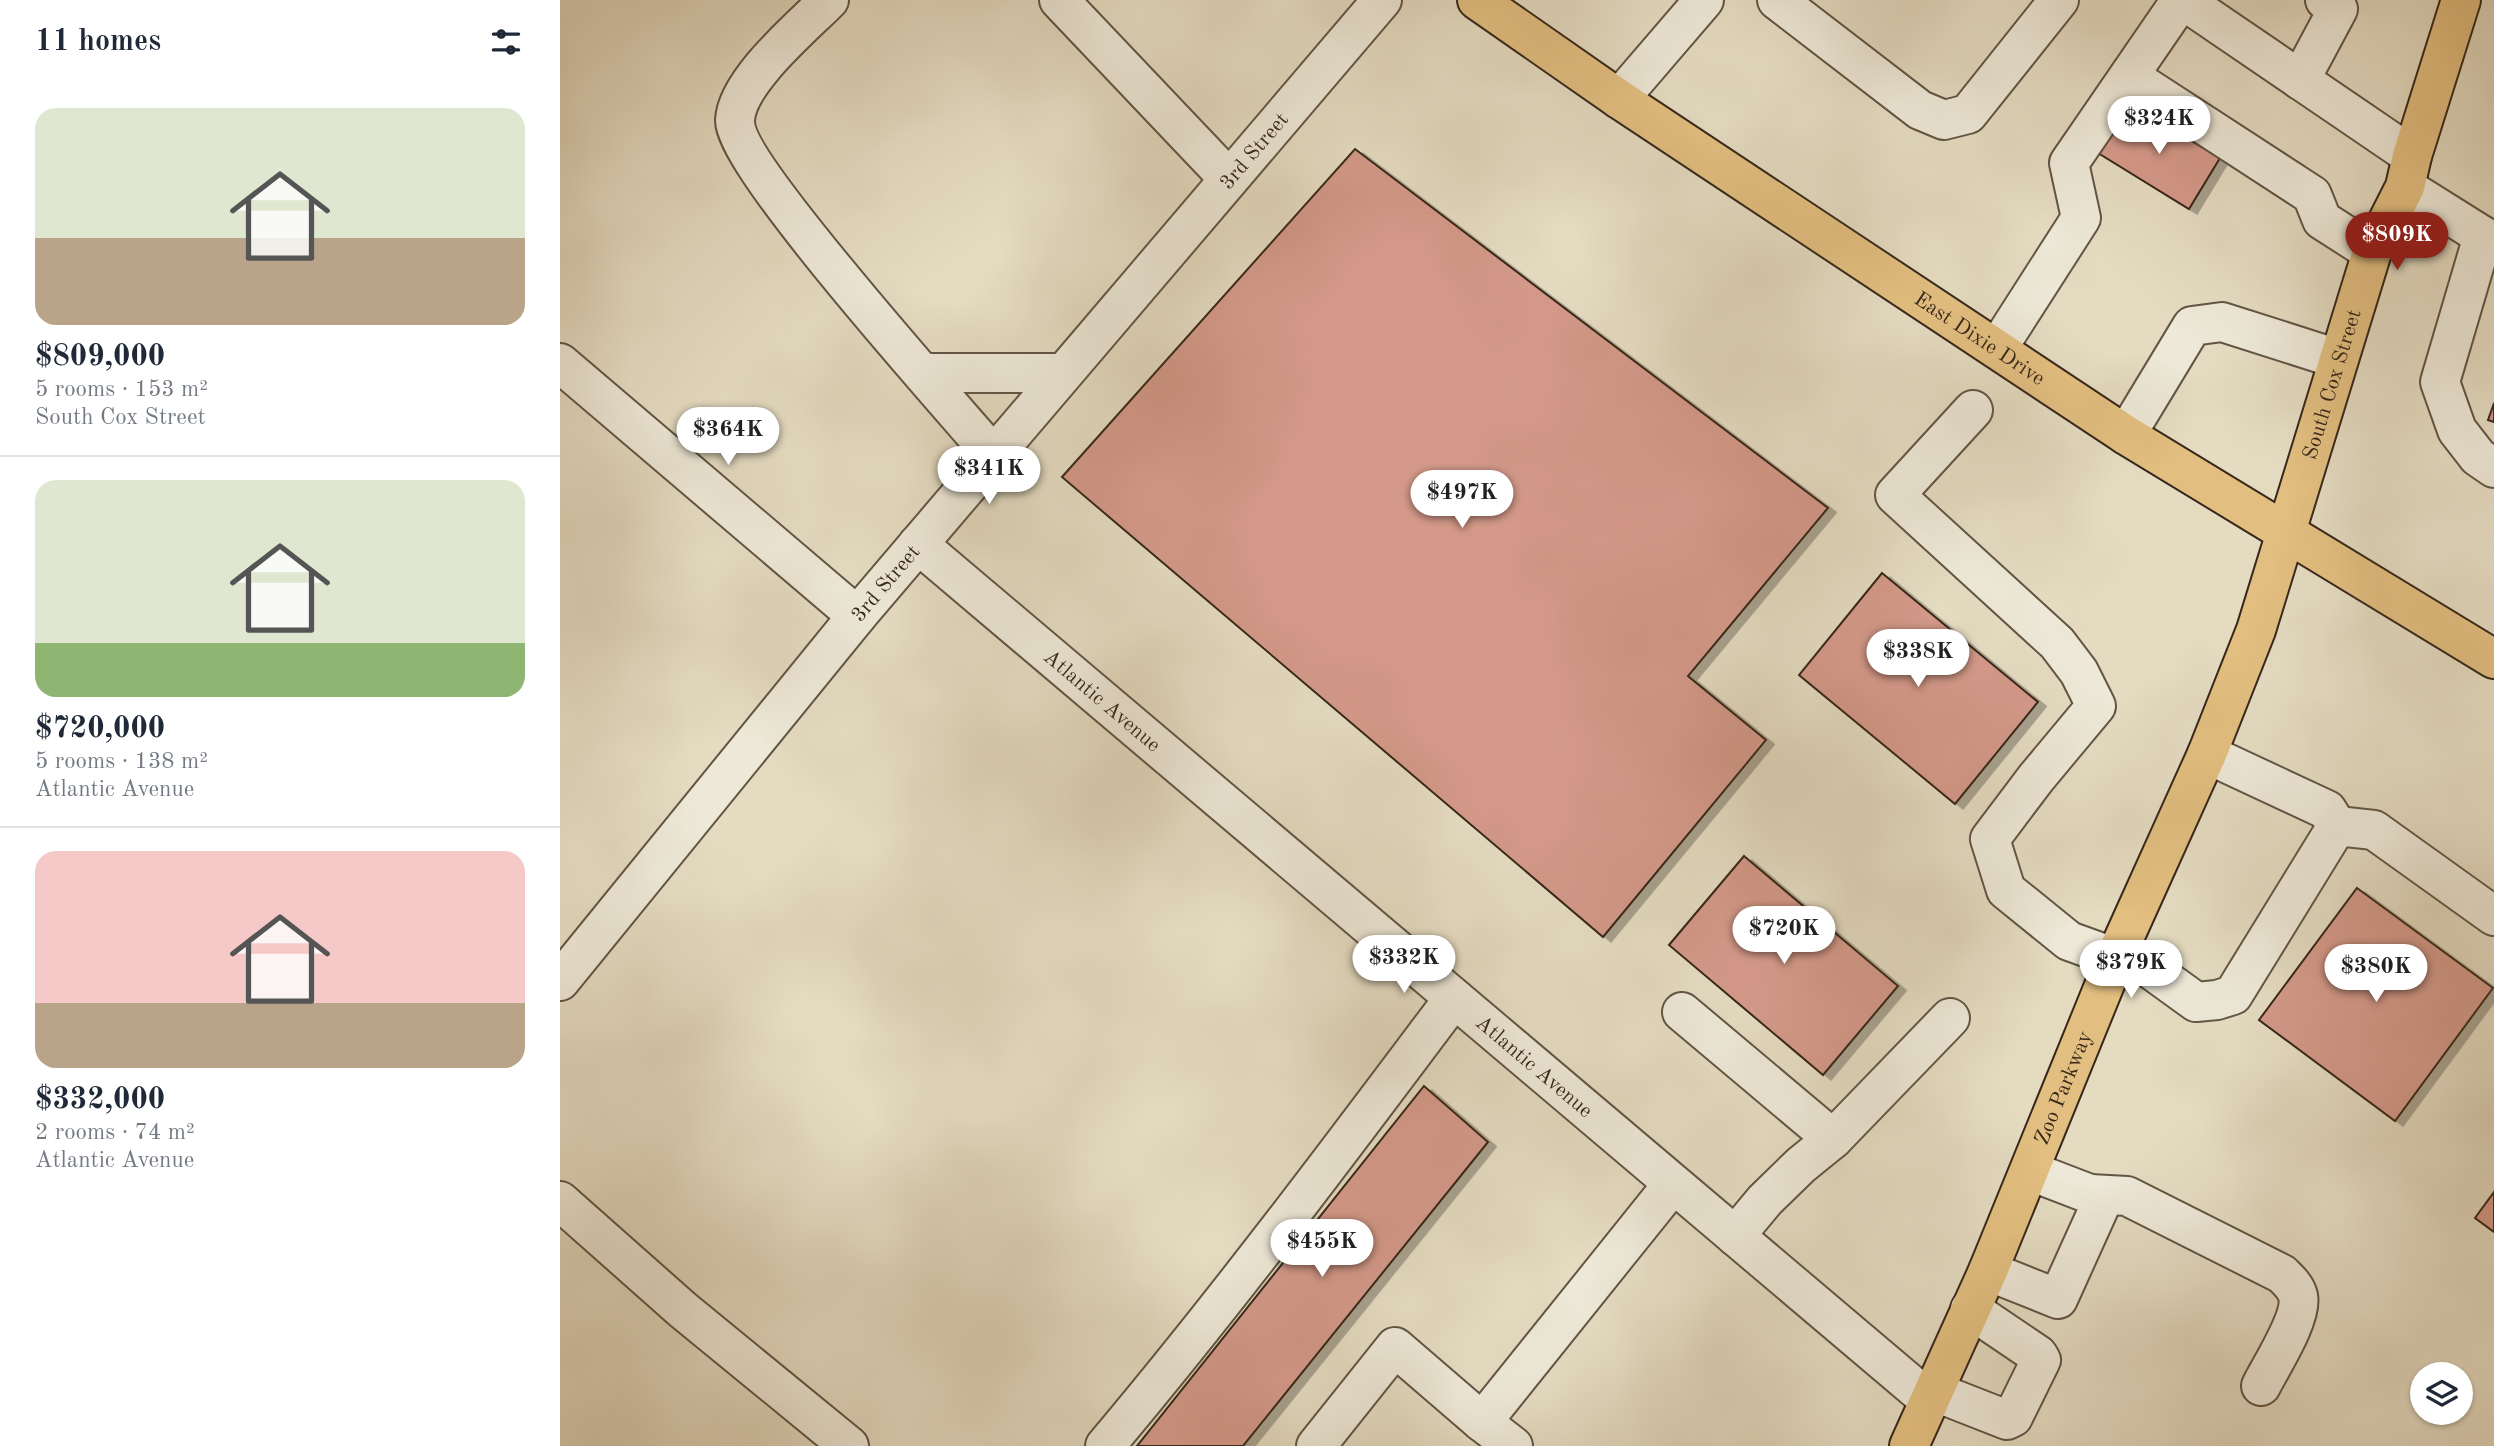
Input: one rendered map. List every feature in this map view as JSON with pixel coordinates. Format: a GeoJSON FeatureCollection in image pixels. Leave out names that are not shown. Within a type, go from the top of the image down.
{"type":"FeatureCollection","features":[{"type":"Feature","properties":{"kind":"main road","name":"East Dixie Drive"},"geometry":{"type":"LineString","coordinates":[[1476,0],[1619,99],[2126,435],[2494,659]]}},
{"type":"Feature","properties":{"kind":"main road","name":"South Cox Street"},"geometry":{"type":"LineString","coordinates":[[2286,531],[2372,252],[2408,171],[2461,0]]}},
{"type":"Feature","properties":{"kind":"main road","name":"Zoo Parkway"},"geometry":{"type":"LineString","coordinates":[[1912,1445],[2030,1171],[2118,952],[2207,754],[2256,630],[2286,531]]}},
{"type":"Feature","properties":{"kind":"street"},"geometry":{"type":"LineString","coordinates":[[829,0],[760,69],[744,92],[735,121],[745,148],[780,200],[822,254],[993,455]]}},
{"type":"Feature","properties":{"kind":"street"},"geometry":{"type":"LineString","coordinates":[[1059,0],[1229,179]]}},
{"type":"Feature","properties":{"kind":"street","name":"3rd Street"},"geometry":{"type":"LineString","coordinates":[[560,981],[857,616],[1382,0]]}},
{"type":"Feature","properties":{"kind":"street"},"geometry":{"type":"LineString","coordinates":[[1619,99],[1704,0]]}},
{"type":"Feature","properties":{"kind":"street"},"geometry":{"type":"LineString","coordinates":[[1777,0],[1920,110],[1944,120],[1968,114],[2059,0]]}},
{"type":"Feature","properties":{"kind":"street"},"geometry":{"type":"LineString","coordinates":[[2300,80],[2338,9],[2325,0]]}},
{"type":"Feature","properties":{"kind":"street"},"geometry":{"type":"LineString","coordinates":[[1997,349],[2081,218],[2069,163],[2129,76],[2197,4],[2300,80],[2488,240],[2440,382],[2457,430],[2478,457],[2494,468]]}},
{"type":"Feature","properties":{"kind":"street"},"geometry":{"type":"LineString","coordinates":[[2129,76],[2312,195],[2322,220],[2372,252]]}},
{"type":"Feature","properties":{"kind":"street"},"geometry":{"type":"LineString","coordinates":[[2126,435],[2192,326],[2222,322],[2338,359]]}},
{"type":"Feature","properties":{"kind":"street"},"geometry":{"type":"LineString","coordinates":[[560,363],[857,616]]}},
{"type":"Feature","properties":{"kind":"street"},"geometry":{"type":"LineString","coordinates":[[923,373],[1063,373]]}},
{"type":"Feature","properties":{"kind":"street"},"geometry":{"type":"LineString","coordinates":[[1973,410],[1895,495],[2057,643],[2079,673],[2096,706],[1990,839],[2006,890],[2069,941],[2118,952],[2196,1002],[2217,1000],[2233,995],[2337,826]]}},
{"type":"Feature","properties":{"kind":"street","name":"Atlantic Avenue"},"geometry":{"type":"LineString","coordinates":[[918,544],[1673,1184],[1931,1396],[2007,1420],[2013,1417],[2041,1360],[2038,1354],[1970,1309]]}},
{"type":"Feature","properties":{"kind":"street"},"geometry":{"type":"LineString","coordinates":[[2207,754],[2327,810],[2337,826]]}},
{"type":"Feature","properties":{"kind":"street"},"geometry":{"type":"LineString","coordinates":[[2337,826],[2374,830],[2494,916]]}},
{"type":"Feature","properties":{"kind":"street"},"geometry":{"type":"LineString","coordinates":[[1105,1446],[1206,1324],[1304,1199],[1454,998]]}},
{"type":"Feature","properties":{"kind":"street"},"geometry":{"type":"LineString","coordinates":[[1682,1012],[1833,1139]]}},
{"type":"Feature","properties":{"kind":"street"},"geometry":{"type":"LineString","coordinates":[[1735,1236],[1765,1200],[1833,1139],[1950,1018]]}},
{"type":"Feature","properties":{"kind":"street"},"geometry":{"type":"LineString","coordinates":[[2030,1171],[2090,1194],[2127,1196],[2282,1274],[2298,1296],[2298,1311],[2261,1386]]}},
{"type":"Feature","properties":{"kind":"street"},"geometry":{"type":"LineString","coordinates":[[1482,1422],[1673,1184]]}},
{"type":"Feature","properties":{"kind":"street"},"geometry":{"type":"LineString","coordinates":[[1988,1271],[2058,1299],[2099,1206],[2090,1194]]}},
{"type":"Feature","properties":{"kind":"street"},"geometry":{"type":"LineString","coordinates":[[560,1201],[683,1310],[849,1446]]}},
{"type":"Feature","properties":{"kind":"street"},"geometry":{"type":"LineString","coordinates":[[1317,1446],[1395,1347],[1513,1446]]}},
{"type":"Feature","properties":{"kind":"building"},"geometry":{"type":"Polygon","coordinates":[[[2128,103],[2220,158],[2189,209],[2098,153],[2128,103]]]}},
{"type":"Feature","properties":{"kind":"building"},"geometry":{"type":"Polygon","coordinates":[[[1355,149],[1828,508],[1688,676],[1766,740],[1603,937],[1062,477],[1355,149]]]}},
{"type":"Feature","properties":{"kind":"building"},"geometry":{"type":"Polygon","coordinates":[[[2494,403],[2494,422],[2488,420],[2494,403]]]}},
{"type":"Feature","properties":{"kind":"building"},"geometry":{"type":"Polygon","coordinates":[[[1882,573],[2038,702],[1955,804],[1799,675],[1882,573]]]}},
{"type":"Feature","properties":{"kind":"building"},"geometry":{"type":"Polygon","coordinates":[[[1744,856],[1898,986],[1823,1075],[1669,945],[1744,856]]]}},
{"type":"Feature","properties":{"kind":"building"},"geometry":{"type":"Polygon","coordinates":[[[2357,888],[2493,988],[2395,1121],[2259,1020],[2357,888]]]}},
{"type":"Feature","properties":{"kind":"building"},"geometry":{"type":"Polygon","coordinates":[[[1424,1086],[1488,1142],[1243,1446],[1137,1446],[1424,1086]]]}},
{"type":"Feature","properties":{"kind":"building"},"geometry":{"type":"Polygon","coordinates":[[[2494,1192],[2494,1232],[2475,1218],[2494,1192]]]}}]}
